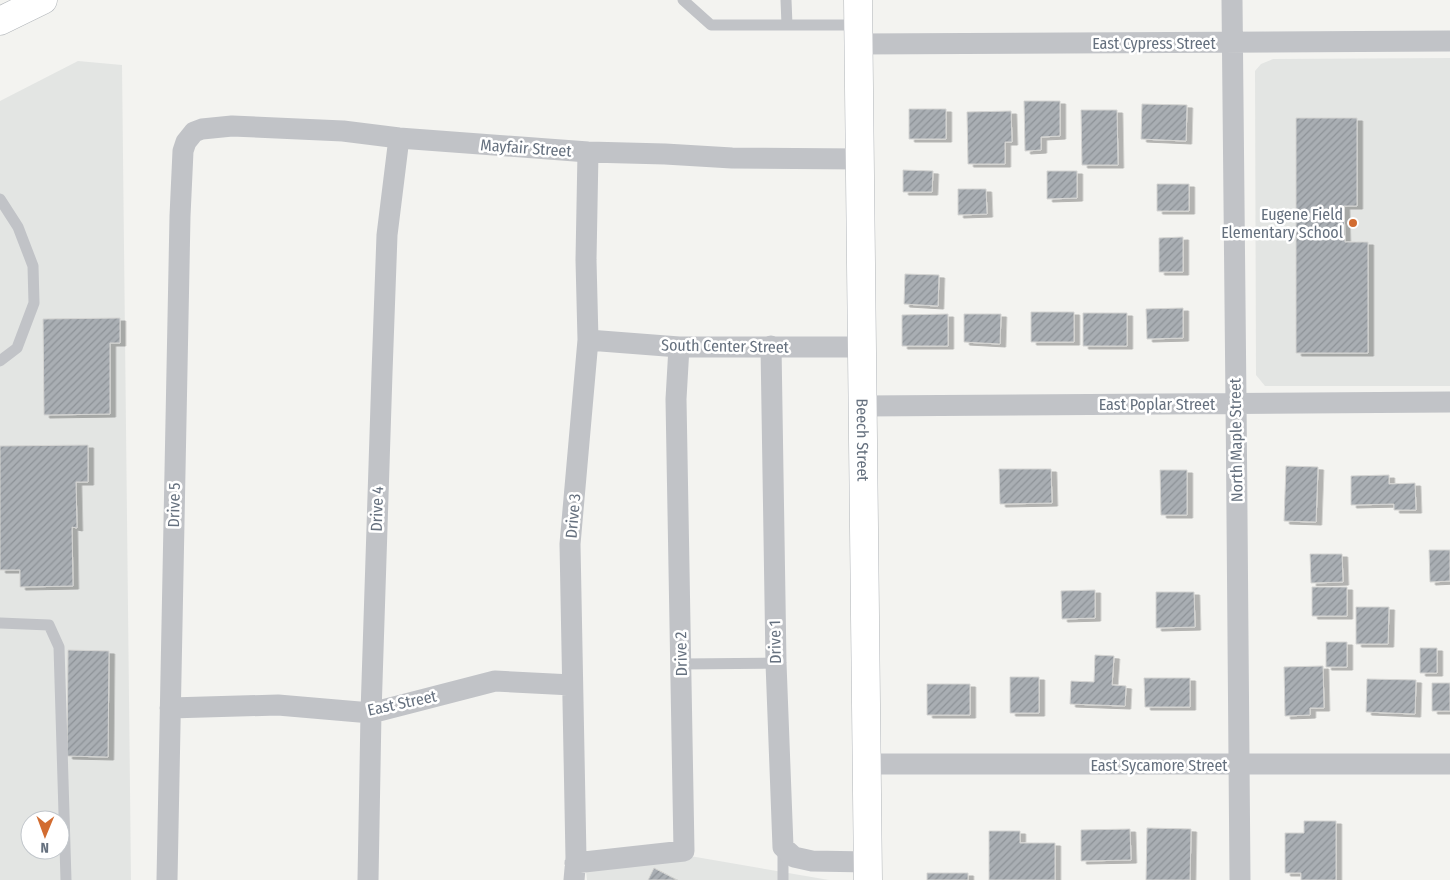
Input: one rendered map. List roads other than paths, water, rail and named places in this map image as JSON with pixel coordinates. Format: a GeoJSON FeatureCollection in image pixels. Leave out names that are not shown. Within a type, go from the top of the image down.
{"type":"FeatureCollection","features":[{"type":"Feature","properties":{"kind":"street"},"geometry":{"type":"LineString","coordinates":[[0,21],[43,0]]}},
{"type":"Feature","properties":{"kind":"street","name":"North Maple Street"},"geometry":{"type":"LineString","coordinates":[[1232,0],[1240,880]]}},
{"type":"Feature","properties":{"kind":"street","name":"East Cypress Street"},"geometry":{"type":"LineString","coordinates":[[858,23],[1232,43],[1450,41]]}},
{"type":"Feature","properties":{"kind":"street","name":"Beech Street"},"geometry":{"type":"LineString","coordinates":[[858,23],[868,871]]}},
{"type":"Feature","properties":{"kind":"street","name":"Mayfair Street"},"geometry":{"type":"LineString","coordinates":[[194,132],[202,129],[232,126],[343,131],[399,138],[588,152],[732,158],[860,158]]}},
{"type":"Feature","properties":{"kind":"street","name":"Drive 5"},"geometry":{"type":"LineString","coordinates":[[167,880],[180,207],[183,151],[186,142],[194,132]]}},
{"type":"Feature","properties":{"kind":"street","name":"Drive 4"},"geometry":{"type":"LineString","coordinates":[[368,880],[371,713],[387,235],[399,138]]}},
{"type":"Feature","properties":{"kind":"street","name":"Drive 3"},"geometry":{"type":"LineString","coordinates":[[575,872],[570,544],[588,340],[586,260],[588,152]]}},
{"type":"Feature","properties":{"kind":"street","name":"South Center Street"},"geometry":{"type":"LineString","coordinates":[[588,340],[679,347],[862,347]]}},
{"type":"Feature","properties":{"kind":"street","name":"Drive 1"},"geometry":{"type":"LineString","coordinates":[[771,346],[776,663],[783,848]]}},
{"type":"Feature","properties":{"kind":"street","name":"Drive 2"},"geometry":{"type":"LineString","coordinates":[[575,872],[684,851],[676,399],[679,347]]}},
{"type":"Feature","properties":{"kind":"street","name":"East Poplar Street"},"geometry":{"type":"LineString","coordinates":[[863,406],[1450,402]]}},
{"type":"Feature","properties":{"kind":"street","name":"East Street"},"geometry":{"type":"LineString","coordinates":[[170,708],[278,705],[371,713],[495,681],[572,685]]}},
{"type":"Feature","properties":{"kind":"street","name":"East Sycamore Street"},"geometry":{"type":"LineString","coordinates":[[867,764],[1450,764]]}},
{"type":"Feature","properties":{"kind":"street"},"geometry":{"type":"LineString","coordinates":[[783,848],[794,857],[868,871]]}},
{"type":"Feature","properties":{"kind":"lane"},"geometry":{"type":"LineString","coordinates":[[683,0],[711,25],[858,23]]}},
{"type":"Feature","properties":{"kind":"lane"},"geometry":{"type":"LineString","coordinates":[[786,0],[787,25]]}},
{"type":"Feature","properties":{"kind":"lane"},"geometry":{"type":"LineString","coordinates":[[0,199],[18,227],[33,266],[34,294],[34,304],[17,348],[0,361]]}},
{"type":"Feature","properties":{"kind":"lane"},"geometry":{"type":"LineString","coordinates":[[0,623],[49,625],[59,647],[66,880]]}},
{"type":"Feature","properties":{"kind":"lane"},"geometry":{"type":"LineString","coordinates":[[682,664],[776,663]]}},
{"type":"Feature","properties":{"kind":"lane"},"geometry":{"type":"LineString","coordinates":[[783,848],[783,880]]}},
{"type":"Feature","properties":{"kind":"place","name":"Eugene Field Elementary School"},"geometry":{"type":"Point","coordinates":[1353,223]}}]}
